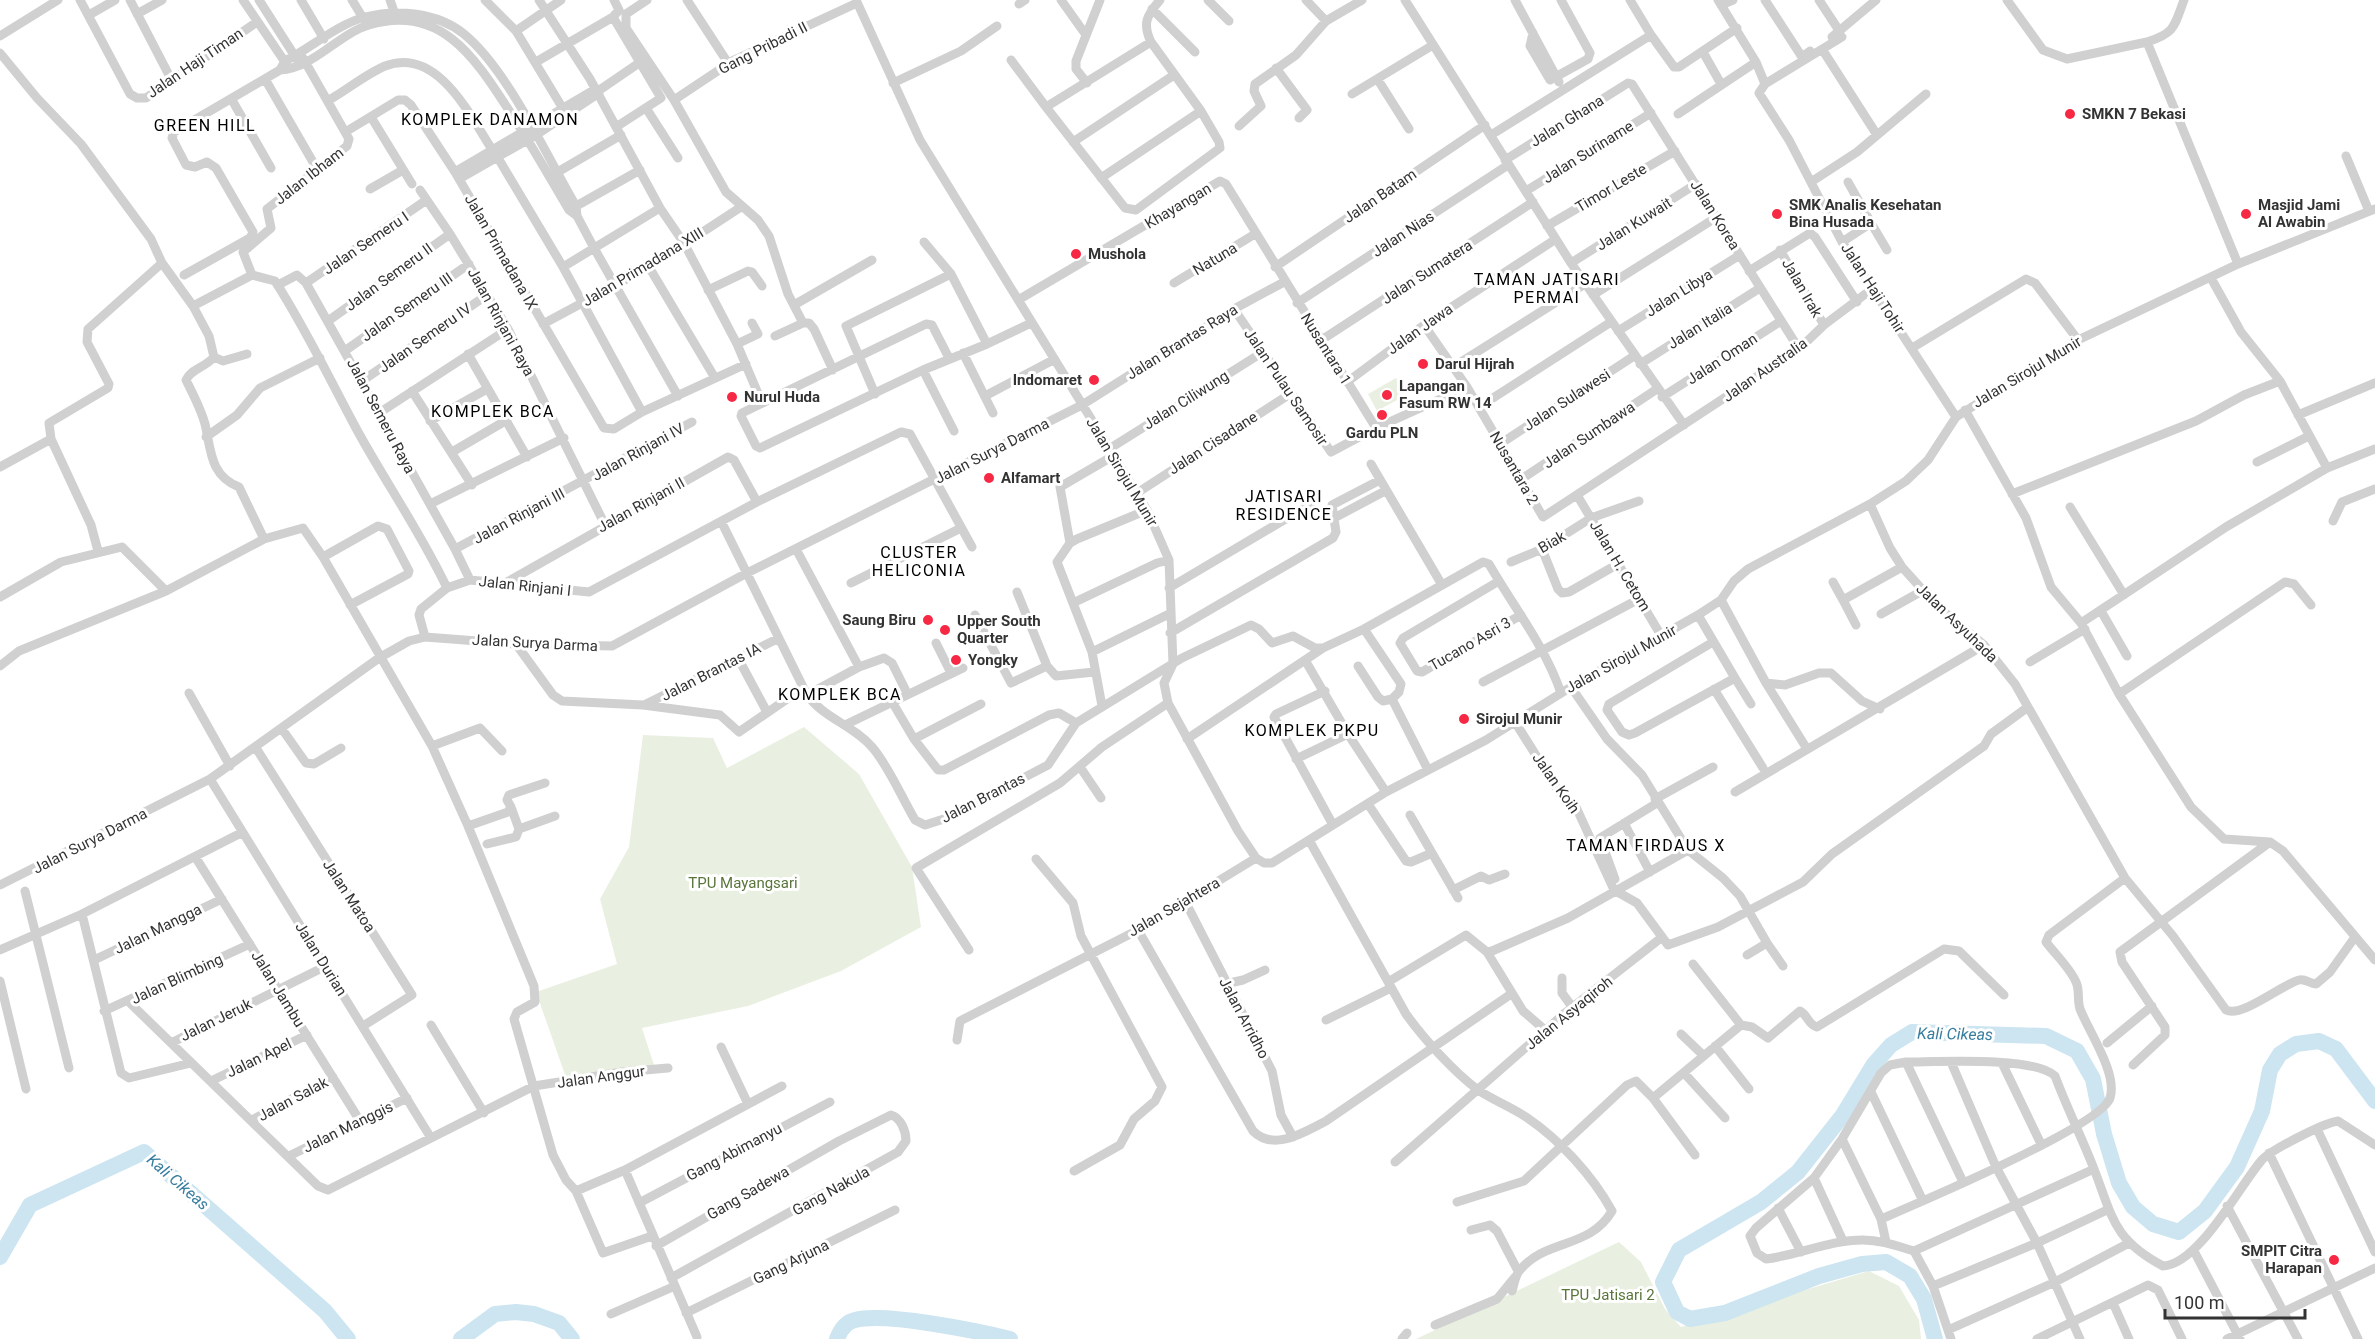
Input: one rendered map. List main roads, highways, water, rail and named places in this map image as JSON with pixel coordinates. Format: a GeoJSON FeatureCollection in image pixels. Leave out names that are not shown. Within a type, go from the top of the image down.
{"type":"FeatureCollection","features":[{"type":"Feature","properties":{"kind":"waterway","name":"Kali Cikeas"},"geometry":{"type":"LineString","coordinates":[[1935,1339],[1924,1299],[1910,1276],[1886,1262],[1862,1264],[1819,1276],[1725,1313],[1690,1319],[1677,1312],[1663,1282],[1679,1250],[1761,1202],[1798,1172],[1843,1115],[1874,1064],[1891,1045],[1912,1032],[2046,1036],[2077,1051],[2093,1079],[2104,1134],[2119,1183],[2133,1207],[2153,1224],[2179,1232],[2205,1211],[2237,1167],[2262,1111],[2270,1070],[2280,1054],[2296,1044],[2319,1041],[2336,1049],[2375,1101]]}},
{"type":"Feature","properties":{"kind":"waterway","name":"Kali Cikeas"},"geometry":{"type":"LineString","coordinates":[[0,1257],[30,1205],[144,1152],[325,1311],[348,1339]]}},
{"type":"Feature","properties":{"kind":"waterway","name":"Kali Cikeas"},"geometry":{"type":"LineString","coordinates":[[461,1339],[495,1314],[516,1312],[534,1314],[559,1323],[572,1339]]}},
{"type":"Feature","properties":{"kind":"waterway","name":"Kali Cikeas"},"geometry":{"type":"LineString","coordinates":[[837,1339],[849,1323],[869,1318],[909,1320],[1010,1339]]}},
{"type":"Feature","properties":{"kind":"place","name":"SMKN 7 Bekasi"},"geometry":{"type":"Point","coordinates":[2070,114]}},
{"type":"Feature","properties":{"kind":"place","name":"SMK Analis Kesehatan Bina Husada"},"geometry":{"type":"Point","coordinates":[1777,214]}},
{"type":"Feature","properties":{"kind":"place","name":"Masjid Jami Al Awabin"},"geometry":{"type":"Point","coordinates":[2246,214]}},
{"type":"Feature","properties":{"kind":"place","name":"Mushola"},"geometry":{"type":"Point","coordinates":[1076,254]}},
{"type":"Feature","properties":{"kind":"place","name":"Darul Hijrah"},"geometry":{"type":"Point","coordinates":[1423,364]}},
{"type":"Feature","properties":{"kind":"place","name":"Indomaret"},"geometry":{"type":"Point","coordinates":[1094,380]}},
{"type":"Feature","properties":{"kind":"place","name":"Lapangan Fasum RW 14"},"geometry":{"type":"Point","coordinates":[1387,395]}},
{"type":"Feature","properties":{"kind":"place","name":"Nurul Huda"},"geometry":{"type":"Point","coordinates":[732,397]}},
{"type":"Feature","properties":{"kind":"place","name":"Gardu PLN"},"geometry":{"type":"Point","coordinates":[1382,415]}},
{"type":"Feature","properties":{"kind":"place","name":"Alfamart"},"geometry":{"type":"Point","coordinates":[989,478]}},
{"type":"Feature","properties":{"kind":"place","name":"Saung Biru"},"geometry":{"type":"Point","coordinates":[928,620]}},
{"type":"Feature","properties":{"kind":"place","name":"Upper South Quarter"},"geometry":{"type":"Point","coordinates":[945,630]}},
{"type":"Feature","properties":{"kind":"place","name":"Yongky"},"geometry":{"type":"Point","coordinates":[956,660]}},
{"type":"Feature","properties":{"kind":"place","name":"Sirojul Munir"},"geometry":{"type":"Point","coordinates":[1464,719]}},
{"type":"Feature","properties":{"kind":"place","name":"SMPIT Citra Harapan"},"geometry":{"type":"Point","coordinates":[2334,1260]}},
{"type":"Feature","properties":{"kind":"district","name":"KOMPLEK DANAMON"},"geometry":{"type":"Point","coordinates":[490,119]}},
{"type":"Feature","properties":{"kind":"district","name":"GREEN HILL"},"geometry":{"type":"Point","coordinates":[205,125]}},
{"type":"Feature","properties":{"kind":"district","name":"TAMAN JATISARI PERMAI"},"geometry":{"type":"Point","coordinates":[1547,288]}},
{"type":"Feature","properties":{"kind":"district","name":"KOMPLEK BCA"},"geometry":{"type":"Point","coordinates":[493,411]}},
{"type":"Feature","properties":{"kind":"district","name":"JATISARI RESIDENCE"},"geometry":{"type":"Point","coordinates":[1284,505]}},
{"type":"Feature","properties":{"kind":"district","name":"CLUSTER HELICONIA"},"geometry":{"type":"Point","coordinates":[919,561]}},
{"type":"Feature","properties":{"kind":"district","name":"KOMPLEK BCA"},"geometry":{"type":"Point","coordinates":[840,694]}},
{"type":"Feature","properties":{"kind":"district","name":"KOMPLEK PKPU"},"geometry":{"type":"Point","coordinates":[1312,730]}},
{"type":"Feature","properties":{"kind":"district","name":"TAMAN FIRDAUS X"},"geometry":{"type":"Point","coordinates":[1646,845]}},
{"type":"Feature","properties":{"kind":"park label","name":"TPU Mayangsari"},"geometry":{"type":"Point","coordinates":[743,883]}},
{"type":"Feature","properties":{"kind":"park label","name":"TPU Jatisari 2"},"geometry":{"type":"Point","coordinates":[1608,1295]}}]}
